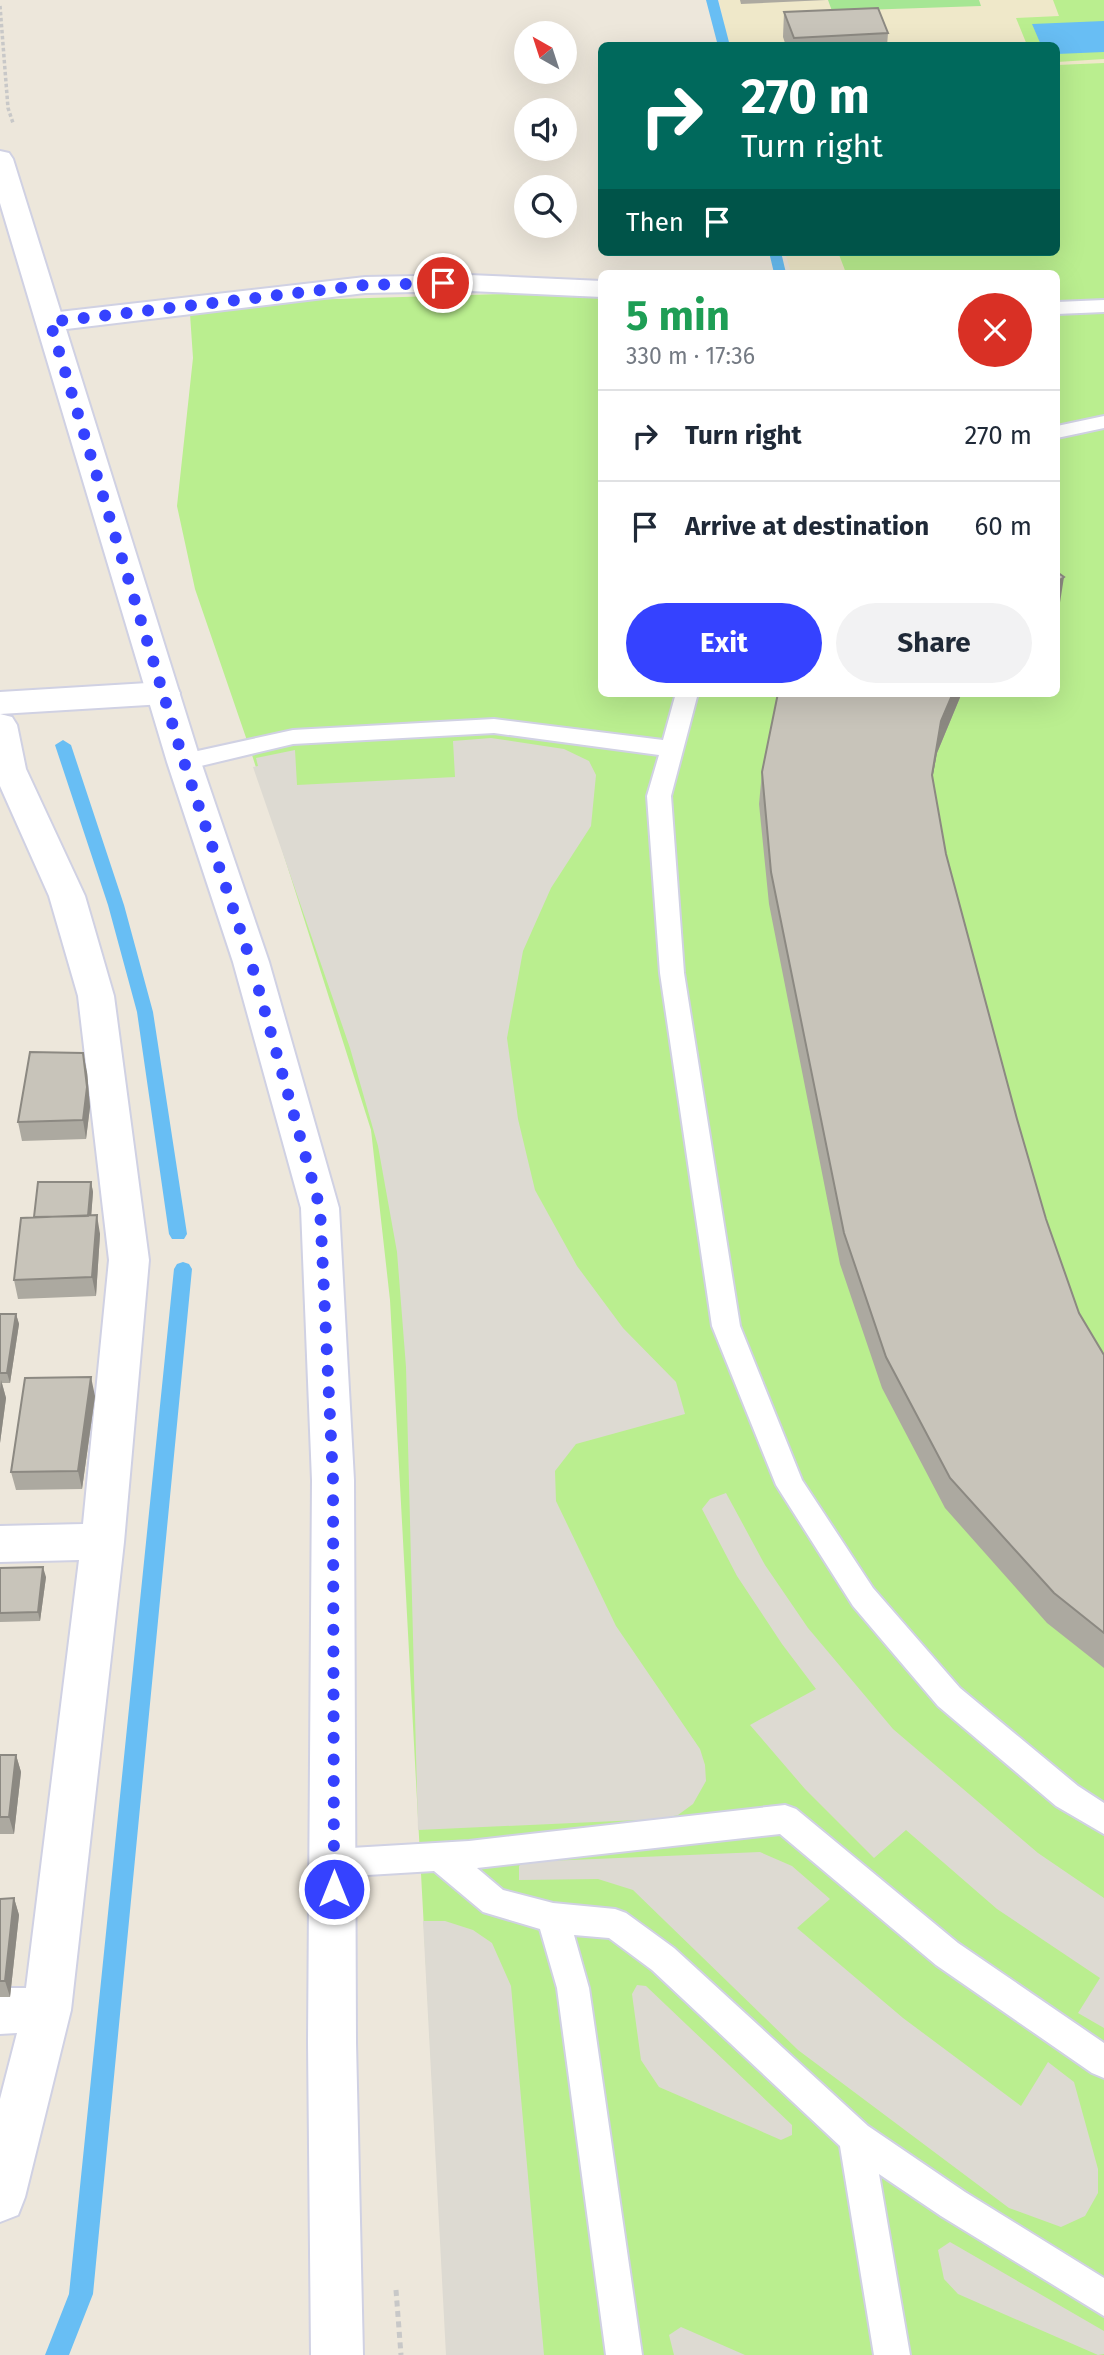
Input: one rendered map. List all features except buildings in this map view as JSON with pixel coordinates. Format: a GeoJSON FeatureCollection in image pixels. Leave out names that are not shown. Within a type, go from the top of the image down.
{"type":"FeatureCollection","features":[{"type":"Feature","properties":{"kind":"street"},"geometry":{"type":"LineString","coordinates":[[0,159],[184,762],[251,962],[320,1208],[333,1480],[332,2042],[337,2355]]}},
{"type":"Feature","properties":{"kind":"street"},"geometry":{"type":"LineString","coordinates":[[50,322],[365,285],[469,283],[598,289]]}},
{"type":"Feature","properties":{"kind":"street"},"geometry":{"type":"LineString","coordinates":[[0,703],[164,693]]}},
{"type":"Feature","properties":{"kind":"street"},"geometry":{"type":"LineString","coordinates":[[0,725],[9,769],[67,895],[96,996],[129,1260],[103,1542],[47,2010],[0,2197]]}},
{"type":"Feature","properties":{"kind":"street"},"geometry":{"type":"LineString","coordinates":[[0,1544],[103,1542]]}},
{"type":"Feature","properties":{"kind":"street"},"geometry":{"type":"LineString","coordinates":[[0,2011],[47,2010]]}},
{"type":"Feature","properties":{"kind":"lane"},"geometry":{"type":"LineString","coordinates":[[1060,308],[1104,306]]}},
{"type":"Feature","properties":{"kind":"lane"},"geometry":{"type":"LineString","coordinates":[[1060,431],[1104,422]]}},
{"type":"Feature","properties":{"kind":"lane"},"geometry":{"type":"LineString","coordinates":[[687,697],[659,796],[672,973],[726,1326],[790,1485],[863,1597],[949,1697],[1067,1796],[1104,1820]]}},
{"type":"Feature","properties":{"kind":"lane"},"geometry":{"type":"LineString","coordinates":[[184,762],[293,737],[495,726],[672,749]]}},
{"type":"Feature","properties":{"kind":"lane"},"geometry":{"type":"LineString","coordinates":[[334,1863],[440,1857],[785,1819],[947,1954],[1104,2062]]}},
{"type":"Feature","properties":{"kind":"lane"},"geometry":{"type":"LineString","coordinates":[[440,1857],[494,1902],[553,1919],[615,1924],[663,1959],[856,2138],[953,2204],[1104,2298]]}},
{"type":"Feature","properties":{"kind":"lane"},"geometry":{"type":"LineString","coordinates":[[553,1919],[573,1988],[624,2355]]}},
{"type":"Feature","properties":{"kind":"lane"},"geometry":{"type":"LineString","coordinates":[[856,2138],[892,2355]]}},
{"type":"Feature","properties":{"kind":"shaded area"},"geometry":{"type":"Polygon","coordinates":[[[719,0],[1104,0],[1104,271],[790,270],[786,256],[1060,256],[1060,42],[727,42],[719,0]]]}},
{"type":"Feature","properties":{"kind":"shaded area"},"geometry":{"type":"Polygon","coordinates":[[[491,738],[564,749],[589,761],[596,775],[591,826],[551,888],[523,951],[507,1038],[518,1119],[535,1190],[577,1266],[623,1328],[676,1382],[685,1414],[576,1444],[555,1471],[556,1501],[616,1626],[700,1749],[706,1781],[693,1804],[678,1815],[660,1819],[418,1830],[406,1367],[397,1252],[378,1146],[350,1048],[253,767],[258,766],[256,758],[295,750],[297,785],[455,777],[453,741],[491,738]]]}},
{"type":"Feature","properties":{"kind":"shaded area"},"geometry":{"type":"Polygon","coordinates":[[[726,1493],[765,1565],[808,1628],[893,1729],[1038,1853],[1104,1898],[1104,2028],[1078,2013],[1100,1978],[997,1909],[906,1830],[874,1858],[805,1789],[750,1725],[816,1689],[737,1576],[702,1509],[710,1499],[726,1493]]]}},
{"type":"Feature","properties":{"kind":"shaded area"},"geometry":{"type":"Polygon","coordinates":[[[760,1852],[792,1866],[830,1899],[797,1928],[903,2018],[1021,2106],[1048,2062],[1074,2082],[1098,2169],[1098,2193],[1085,2216],[1061,2227],[1009,2208],[798,2050],[633,1890],[598,1879],[519,1880],[519,1866],[524,1862],[760,1852]]]}},
{"type":"Feature","properties":{"kind":"shaded area"},"geometry":{"type":"Polygon","coordinates":[[[423,1921],[445,1921],[473,1930],[492,1943],[511,1986],[544,2355],[446,2355],[423,1921]]]}},
{"type":"Feature","properties":{"kind":"shaded area"},"geometry":{"type":"Polygon","coordinates":[[[637,1985],[646,1986],[792,2125],[792,2135],[781,2140],[659,2087],[641,2060],[632,1994],[637,1985]]]}},
{"type":"Feature","properties":{"kind":"shaded area"},"geometry":{"type":"Polygon","coordinates":[[[950,2242],[1104,2331],[1104,2354],[1098,2355],[958,2294],[944,2279],[938,2250],[950,2242]]]}},
{"type":"Feature","properties":{"kind":"shaded area"},"geometry":{"type":"Polygon","coordinates":[[[681,2327],[745,2355],[674,2355],[669,2335],[681,2327]]]}},
{"type":"Feature","properties":{"kind":"green space"},"geometry":{"type":"Polygon","coordinates":[[[828,0],[979,0],[981,6],[832,11],[828,0]]]}},
{"type":"Feature","properties":{"kind":"green space"},"geometry":{"type":"Polygon","coordinates":[[[1053,0],[1104,0],[1104,59],[1060,62],[1060,42],[1026,42],[1016,18],[1059,16],[1053,0]]]}},
{"type":"Feature","properties":{"kind":"green space"},"geometry":{"type":"Polygon","coordinates":[[[1104,63],[1104,2355],[447,2355],[390,1300],[371,1130],[253,758],[195,589],[177,506],[193,358],[190,314],[207,303],[598,291],[598,697],[1060,697],[1060,270],[845,270],[840,256],[1060,256],[1060,65],[1104,63]]]}},
{"type":"Feature","properties":{"kind":"water"},"geometry":{"type":"Polygon","coordinates":[[[1104,21],[1104,52],[1060,54],[1060,42],[1040,42],[1032,24],[1104,21]]]}},
{"type":"Feature","properties":{"kind":"waterway"},"geometry":{"type":"LineString","coordinates":[[712,0],[723,42]]}},
{"type":"Feature","properties":{"kind":"waterway"},"geometry":{"type":"LineString","coordinates":[[776,256],[779,270]]}},
{"type":"Feature","properties":{"kind":"waterway"},"geometry":{"type":"LineString","coordinates":[[63,745],[116,905],[145,1012],[178,1234]]}},
{"type":"Feature","properties":{"kind":"waterway"},"geometry":{"type":"LineString","coordinates":[[57,2355],[81,2294],[183,1269]]}},
{"type":"Feature","properties":{"kind":"route"},"geometry":{"type":"LineString","coordinates":[[334,1889],[333,1480],[320,1208],[251,962],[184,762],[50,322],[365,285],[443,283]]}}]}
